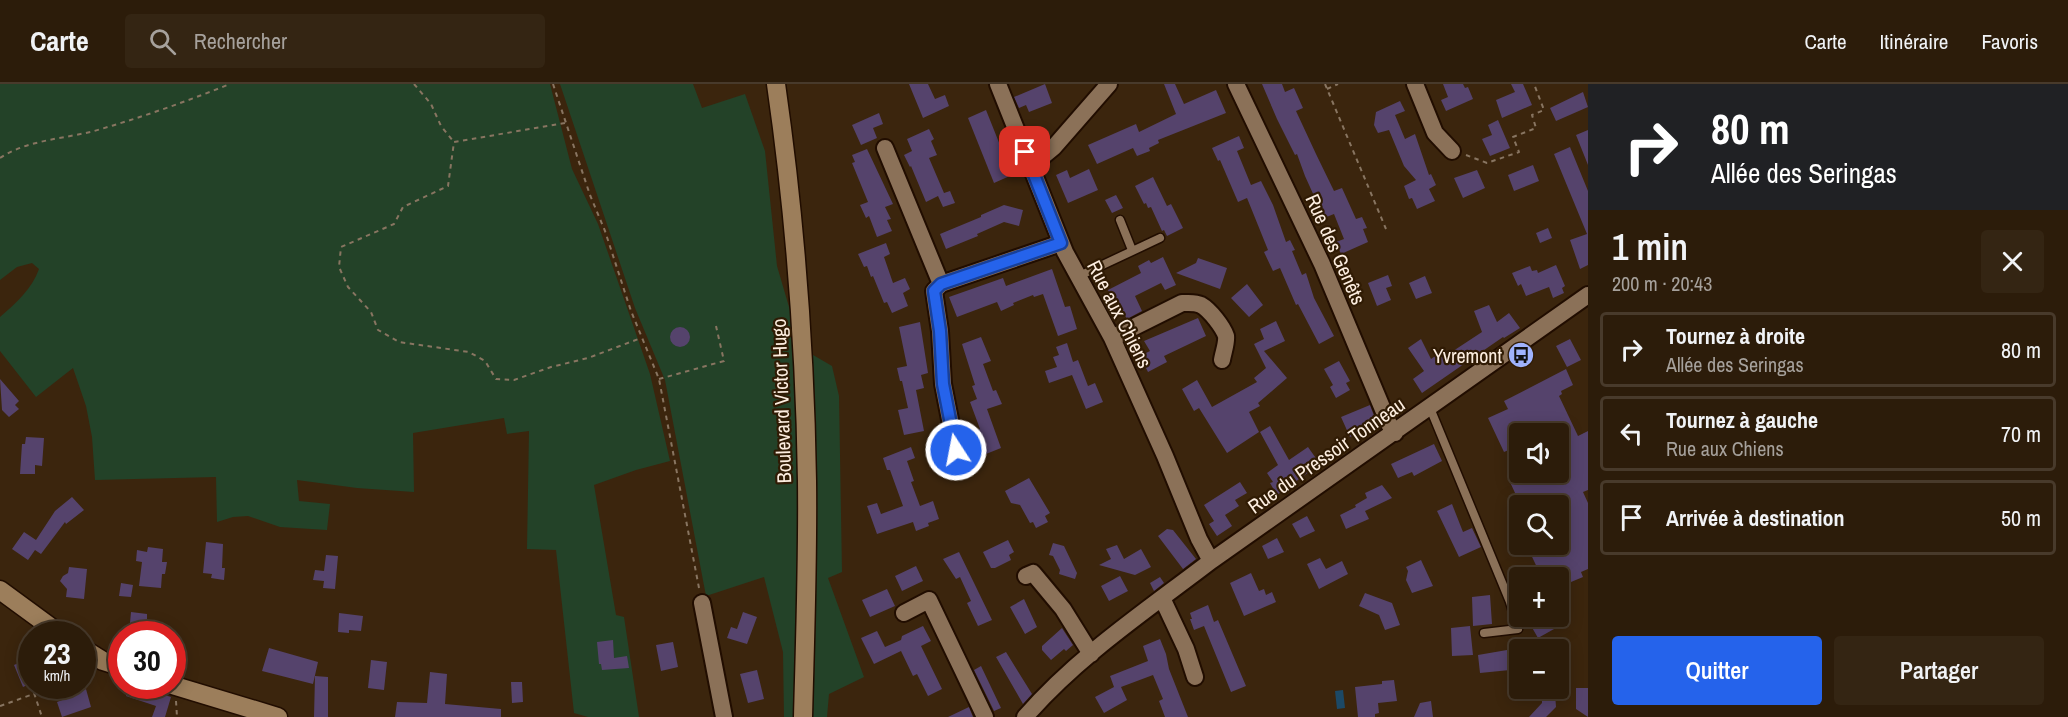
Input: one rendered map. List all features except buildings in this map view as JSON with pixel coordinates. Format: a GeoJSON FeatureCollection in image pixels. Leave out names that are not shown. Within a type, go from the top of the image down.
{"type":"FeatureCollection","features":[{"type":"Feature","properties":{"kind":"main road","name":"Boulevard Victor Hugo"},"geometry":{"type":"LineString","coordinates":[[776,84],[795,250],[802,345],[807,481],[807,595],[803,717]]}},
{"type":"Feature","properties":{"kind":"main road"},"geometry":{"type":"LineString","coordinates":[[0,590],[42,621]]}},
{"type":"Feature","properties":{"kind":"main road"},"geometry":{"type":"LineString","coordinates":[[186,689],[278,717]]}},
{"type":"Feature","properties":{"kind":"street","name":"Rue aux Chiens"},"geometry":{"type":"LineString","coordinates":[[998,84],[1061,243],[1077,277],[1112,338],[1199,539],[1211,561]]}},
{"type":"Feature","properties":{"kind":"street"},"geometry":{"type":"LineString","coordinates":[[1031,166],[1054,147],[1109,84]]}},
{"type":"Feature","properties":{"kind":"street","name":"Rue des Genêts"},"geometry":{"type":"LineString","coordinates":[[1236,84],[1322,264],[1389,424],[1395,432]]}},
{"type":"Feature","properties":{"kind":"street"},"geometry":{"type":"LineString","coordinates":[[1415,84],[1436,133],[1452,151]]}},
{"type":"Feature","properties":{"kind":"street"},"geometry":{"type":"LineString","coordinates":[[885,148],[941,284]]}},
{"type":"Feature","properties":{"kind":"street"},"geometry":{"type":"LineString","coordinates":[[946,454],[956,450],[943,384],[940,331],[934,291],[941,284],[1061,243]]}},
{"type":"Feature","properties":{"kind":"street","name":"Rue du Pressoir Tonneau"},"geometry":{"type":"LineString","coordinates":[[1025,717],[1059,682],[1091,654],[1211,561],[1588,295]]}},
{"type":"Feature","properties":{"kind":"street"},"geometry":{"type":"LineString","coordinates":[[1112,338],[1182,303],[1192,303],[1202,305],[1221,327],[1226,337],[1222,360]]}},
{"type":"Feature","properties":{"kind":"street"},"geometry":{"type":"LineString","coordinates":[[1026,576],[1034,573],[1063,609],[1091,654]]}},
{"type":"Feature","properties":{"kind":"street"},"geometry":{"type":"LineString","coordinates":[[1162,598],[1186,650],[1195,677]]}},
{"type":"Feature","properties":{"kind":"street"},"geometry":{"type":"LineString","coordinates":[[904,613],[929,600],[986,717]]}},
{"type":"Feature","properties":{"kind":"street"},"geometry":{"type":"LineString","coordinates":[[702,603],[724,717]]}},
{"type":"Feature","properties":{"kind":"lane"},"geometry":{"type":"LineString","coordinates":[[1120,220],[1132,250]]}},
{"type":"Feature","properties":{"kind":"lane"},"geometry":{"type":"LineString","coordinates":[[1077,277],[1160,238]]}},
{"type":"Feature","properties":{"kind":"lane"},"geometry":{"type":"LineString","coordinates":[[1430,408],[1510,602],[1518,629],[1484,633]]}},
{"type":"Feature","properties":{"kind":"path"},"geometry":{"type":"LineString","coordinates":[[0,158],[29,146],[91,132],[160,111],[230,84]]}},
{"type":"Feature","properties":{"kind":"path"},"geometry":{"type":"LineString","coordinates":[[414,84],[430,104],[441,126],[454,142],[448,186],[403,207],[394,224],[341,247],[339,267],[348,287],[371,312],[378,330],[399,342],[469,352],[485,361],[496,379],[514,380],[551,367],[588,358],[642,338]]}},
{"type":"Feature","properties":{"kind":"path"},"geometry":{"type":"LineString","coordinates":[[553,84],[642,338],[659,379],[702,603]]}},
{"type":"Feature","properties":{"kind":"path"},"geometry":{"type":"LineString","coordinates":[[1325,84],[1386,228]]}},
{"type":"Feature","properties":{"kind":"path"},"geometry":{"type":"LineString","coordinates":[[1327,89],[1338,84]]}},
{"type":"Feature","properties":{"kind":"path"},"geometry":{"type":"LineString","coordinates":[[1452,151],[1487,164],[1519,152],[1513,138],[1536,128],[1532,116],[1544,110],[1534,84]]}},
{"type":"Feature","properties":{"kind":"path"},"geometry":{"type":"LineString","coordinates":[[454,142],[565,123]]}},
{"type":"Feature","properties":{"kind":"path"},"geometry":{"type":"LineString","coordinates":[[659,379],[724,362],[716,326]]}},
{"type":"Feature","properties":{"kind":"path"},"geometry":{"type":"LineString","coordinates":[[0,706],[18,699]]}},
{"type":"Feature","properties":{"kind":"path"},"geometry":{"type":"LineString","coordinates":[[36,699],[42,717]]}},
{"type":"Feature","properties":{"kind":"green space"},"geometry":{"type":"Polygon","coordinates":[[[0,84],[550,84],[572,169],[598,224],[650,374],[670,461],[594,485],[616,615],[624,617],[639,717],[588,717],[574,713],[556,550],[527,549],[529,431],[507,434],[504,418],[413,433],[414,492],[357,488],[297,480],[299,501],[330,504],[327,530],[280,527],[248,516],[233,517],[217,522],[216,477],[95,480],[92,437],[86,406],[73,368],[36,397],[0,351],[0,317],[28,289],[39,269],[32,263],[17,267],[0,280],[0,84]]]}},
{"type":"Feature","properties":{"kind":"green space"},"geometry":{"type":"Polygon","coordinates":[[[560,84],[693,84],[702,108],[745,94],[765,151],[777,266],[801,348],[832,366],[839,396],[842,572],[828,578],[864,677],[829,694],[827,717],[784,717],[783,652],[764,577],[706,596],[665,380],[635,308],[560,84]]]}},
{"type":"Feature","properties":{"kind":"water"},"geometry":{"type":"Polygon","coordinates":[[[1343,690],[1345,708],[1337,709],[1335,691],[1343,690]]]}},
{"type":"Feature","properties":{"kind":"place","name":"Yvremont"},"geometry":{"type":"Point","coordinates":[1521,355]}},
{"type":"Feature","properties":{"kind":"route"},"geometry":{"type":"LineString","coordinates":[[956,450],[943,384],[940,331],[934,291],[941,284],[1061,243],[1025,152]]}}]}
